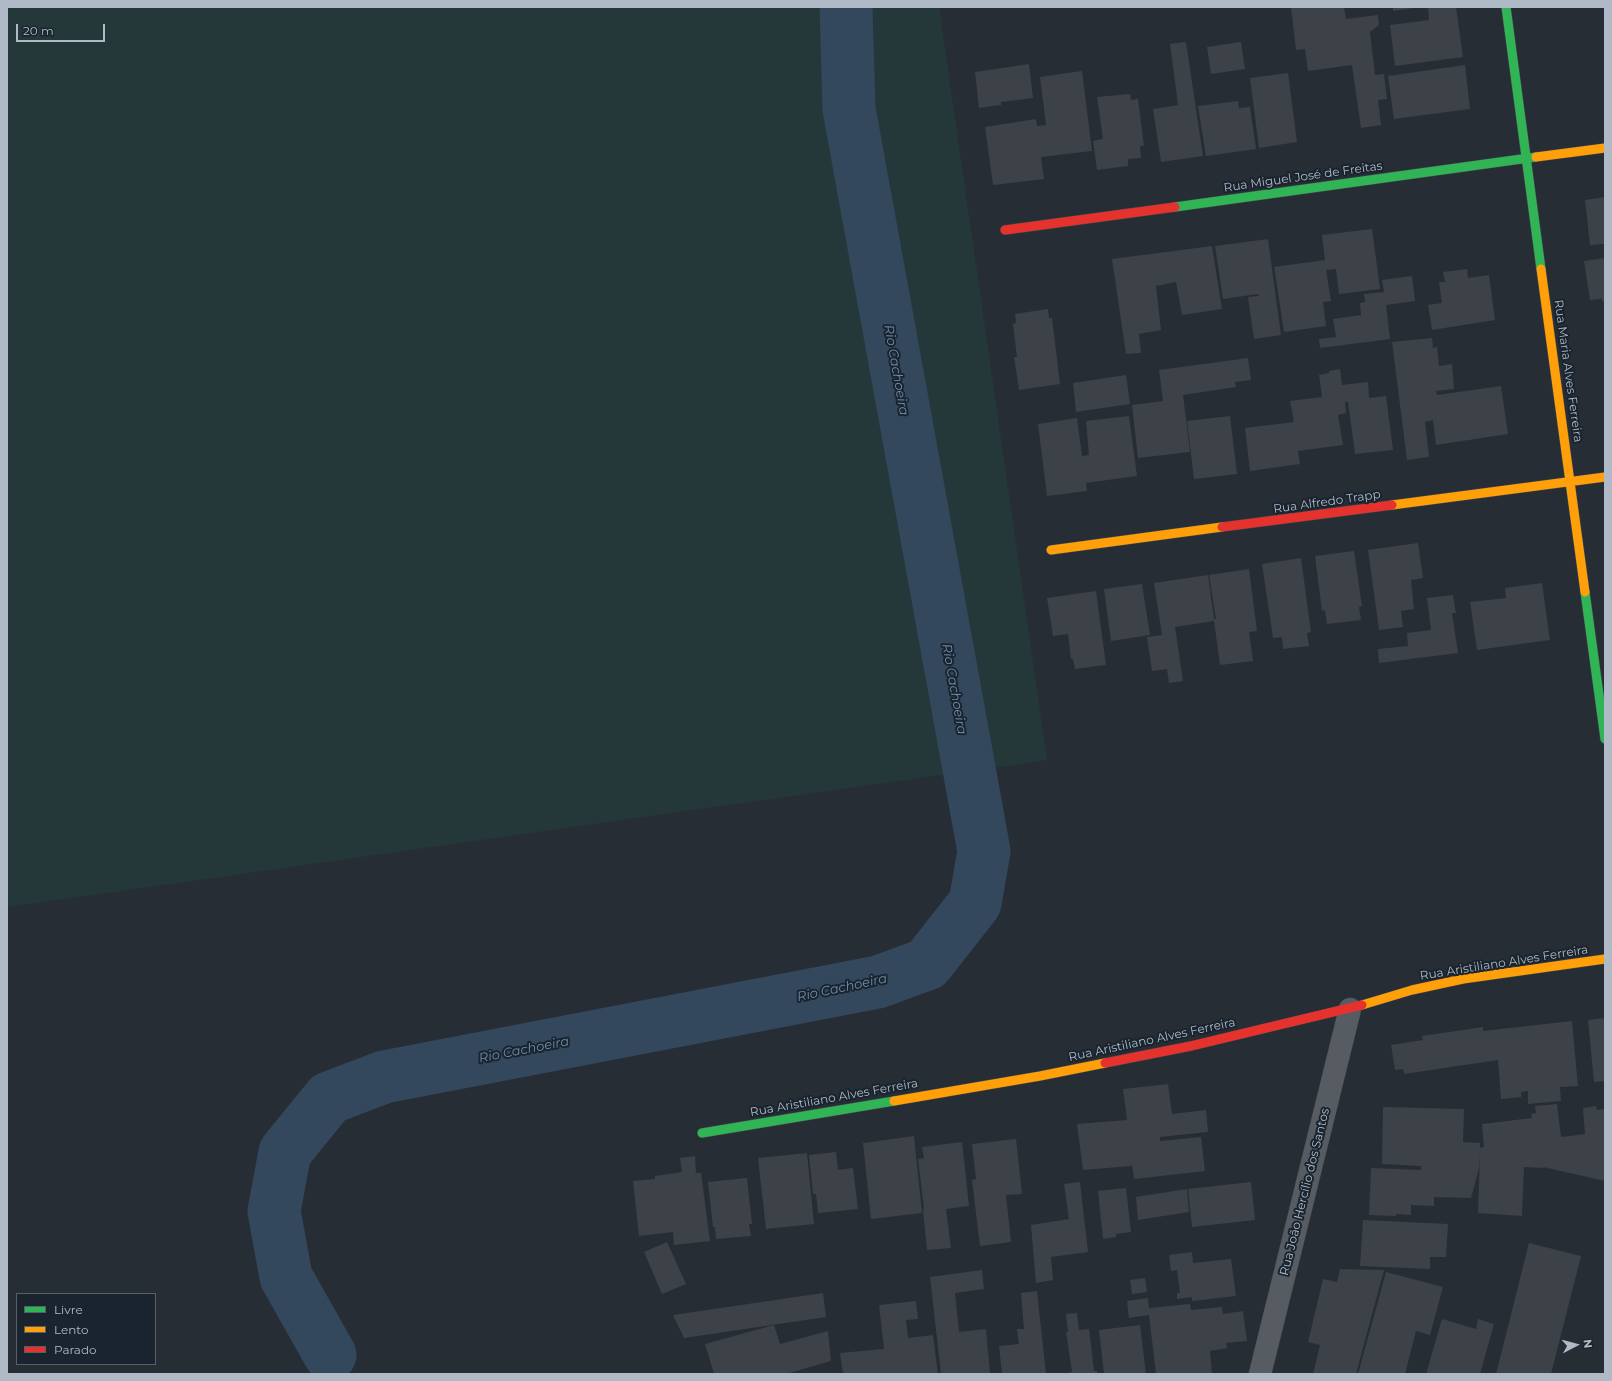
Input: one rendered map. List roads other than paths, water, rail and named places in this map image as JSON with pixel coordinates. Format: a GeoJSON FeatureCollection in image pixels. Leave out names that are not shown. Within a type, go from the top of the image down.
{"type":"FeatureCollection","features":[{"type":"Feature","properties":{"kind":"street","name":"Rua Maria Alves Ferreira"},"geometry":{"type":"LineString","coordinates":[[1506,7],[1605,739]]}},
{"type":"Feature","properties":{"kind":"street","name":"Rua Miguel José de Freitas"},"geometry":{"type":"LineString","coordinates":[[1004,230],[1605,148]]}},
{"type":"Feature","properties":{"kind":"street","name":"Rua Alfredo Trapp"},"geometry":{"type":"LineString","coordinates":[[1051,550],[1605,477]]}},
{"type":"Feature","properties":{"kind":"street","name":"Rua Aristiliano Alves Ferreira"},"geometry":{"type":"LineString","coordinates":[[702,1133],[1040,1076],[1190,1046],[1350,1009],[1412,990],[1463,979],[1605,959]]}},
{"type":"Feature","properties":{"kind":"street","name":"Rua João Hercílio dos Santos"},"geometry":{"type":"LineString","coordinates":[[1260,1374],[1350,1009]]}},
{"type":"Feature","properties":{"kind":"waterway","name":"Rio Cachoeira"},"geometry":{"type":"LineString","coordinates":[[330,1355],[286,1277],[274,1211],[285,1152],[329,1098],[384,1077],[878,982],[927,964],[975,903],[984,851],[849,109],[846,7]]}}]}
